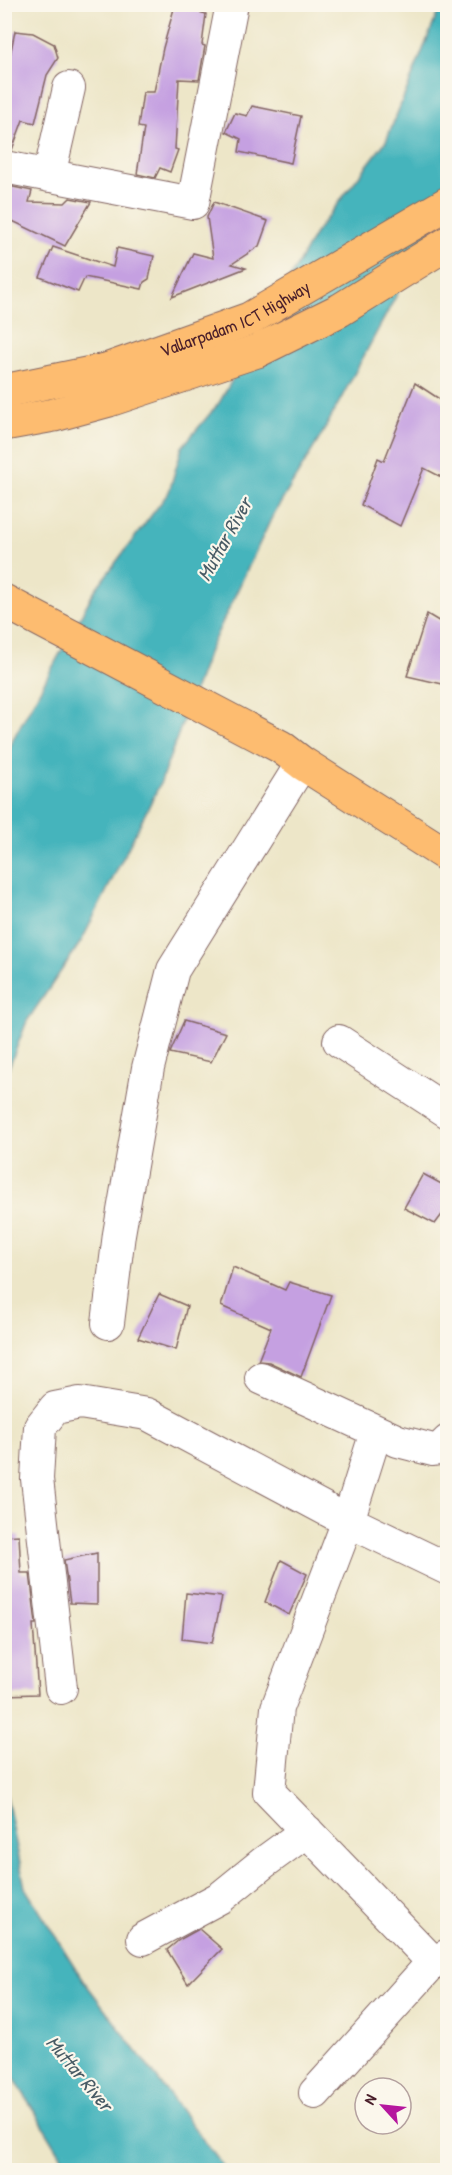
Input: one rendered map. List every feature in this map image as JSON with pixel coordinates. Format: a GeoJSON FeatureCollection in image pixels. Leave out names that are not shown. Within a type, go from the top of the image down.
{"type":"FeatureCollection","features":[{"type":"Feature","properties":{"kind":"main road","name":"Vallarpadam ICT Highway"},"geometry":{"type":"LineString","coordinates":[[4,424],[54,415],[108,385],[249,319],[447,203]]}},
{"type":"Feature","properties":{"kind":"main road","name":"Vallarpadam ICT Highway"},"geometry":{"type":"LineString","coordinates":[[4,391],[108,385],[257,351],[340,310],[447,243]]}},
{"type":"Feature","properties":{"kind":"main road"},"geometry":{"type":"LineString","coordinates":[[4,601],[292,755],[447,856]]}},
{"type":"Feature","properties":{"kind":"street"},"geometry":{"type":"LineString","coordinates":[[4,167],[193,203],[232,4]]}},
{"type":"Feature","properties":{"kind":"street"},"geometry":{"type":"LineString","coordinates":[[50,176],[69,88]]}},
{"type":"Feature","properties":{"kind":"street"},"geometry":{"type":"LineString","coordinates":[[108,1323],[119,1234],[148,1068],[174,970],[292,755]]}},
{"type":"Feature","properties":{"kind":"street"},"geometry":{"type":"LineString","coordinates":[[339,1041],[447,1112]]}},
{"type":"Feature","properties":{"kind":"street"},"geometry":{"type":"LineString","coordinates":[[261,1378],[376,1432],[420,1448],[440,1449],[447,1441]]}},
{"type":"Feature","properties":{"kind":"street"},"geometry":{"type":"LineString","coordinates":[[61,1688],[37,1479],[40,1427],[55,1408],[80,1403],[147,1414],[348,1521],[447,1569]]}},
{"type":"Feature","properties":{"kind":"street"},"geometry":{"type":"LineString","coordinates":[[315,2092],[440,1959],[269,1792],[277,1708],[348,1521],[376,1432]]}},
{"type":"Feature","properties":{"kind":"street"},"geometry":{"type":"LineString","coordinates":[[143,1939],[221,1897],[307,1831]]}},
{"type":"Feature","properties":{"kind":"water","name":"Muttar River"},"geometry":{"type":"Polygon","coordinates":[[[441,5],[447,5],[447,201],[321,436],[272,517],[208,653],[160,784],[82,940],[27,1021],[5,1077],[4,765],[13,739],[95,590],[169,492],[182,447],[219,403],[316,232],[386,141],[441,5]]]}},
{"type":"Feature","properties":{"kind":"water","name":"Muttar River"},"geometry":{"type":"Polygon","coordinates":[[[5,1788],[25,1888],[83,1980],[226,2170],[70,2170],[5,2063],[5,1788]]]}},
{"type":"Feature","properties":{"kind":"building"},"geometry":{"type":"Polygon","coordinates":[[[175,5],[206,14],[202,45],[205,46],[199,80],[179,79],[175,149],[178,150],[170,172],[160,168],[155,178],[137,174],[144,128],[138,127],[143,92],[154,92],[175,5]]]}},
{"type":"Feature","properties":{"kind":"building"},"geometry":{"type":"Polygon","coordinates":[[[15,31],[33,33],[54,44],[58,58],[47,75],[35,123],[23,120],[12,150],[4,149],[4,85],[15,31]]]}},
{"type":"Feature","properties":{"kind":"building"},"geometry":{"type":"Polygon","coordinates":[[[252,106],[301,116],[291,163],[239,152],[241,139],[226,132],[235,113],[247,116],[252,106]]]}},
{"type":"Feature","properties":{"kind":"building"},"geometry":{"type":"Polygon","coordinates":[[[4,185],[32,191],[29,202],[65,203],[70,198],[91,202],[65,246],[4,217],[4,185]]]}},
{"type":"Feature","properties":{"kind":"building"},"geometry":{"type":"Polygon","coordinates":[[[214,202],[268,221],[259,246],[232,264],[246,268],[172,297],[193,253],[213,258],[207,217],[214,202]]]}},
{"type":"Feature","properties":{"kind":"building"},"geometry":{"type":"Polygon","coordinates":[[[53,247],[113,267],[117,248],[154,256],[149,279],[144,282],[142,289],[85,277],[78,292],[40,277],[53,247]]]}},
{"type":"Feature","properties":{"kind":"building"},"geometry":{"type":"Polygon","coordinates":[[[415,383],[447,404],[447,480],[424,468],[400,526],[361,505],[378,458],[384,461],[415,383]]]}},
{"type":"Feature","properties":{"kind":"building"},"geometry":{"type":"Polygon","coordinates":[[[427,614],[447,626],[447,685],[407,676],[427,614]]]}},
{"type":"Feature","properties":{"kind":"building"},"geometry":{"type":"Polygon","coordinates":[[[184,1021],[226,1033],[211,1062],[170,1053],[184,1021]]]}},
{"type":"Feature","properties":{"kind":"building"},"geometry":{"type":"Polygon","coordinates":[[[423,1174],[447,1187],[447,1208],[435,1224],[404,1208],[423,1174]]]}},
{"type":"Feature","properties":{"kind":"building"},"geometry":{"type":"Polygon","coordinates":[[[233,1267],[285,1290],[289,1282],[331,1295],[301,1377],[269,1362],[258,1361],[271,1328],[221,1306],[233,1267]]]}},
{"type":"Feature","properties":{"kind":"building"},"geometry":{"type":"Polygon","coordinates":[[[159,1294],[187,1306],[176,1350],[138,1338],[159,1294]]]}},
{"type":"Feature","properties":{"kind":"building"},"geometry":{"type":"Polygon","coordinates":[[[19,1535],[21,1573],[30,1573],[36,1624],[33,1624],[38,1694],[4,1695],[4,1536],[19,1535]]]}},
{"type":"Feature","properties":{"kind":"building"},"geometry":{"type":"Polygon","coordinates":[[[97,1553],[97,1604],[70,1603],[64,1560],[97,1553]]]}},
{"type":"Feature","properties":{"kind":"building"},"geometry":{"type":"Polygon","coordinates":[[[281,1560],[307,1574],[289,1615],[265,1602],[281,1560]]]}},
{"type":"Feature","properties":{"kind":"building"},"geometry":{"type":"Polygon","coordinates":[[[186,1593],[222,1597],[212,1643],[182,1639],[186,1593]]]}},
{"type":"Feature","properties":{"kind":"building"},"geometry":{"type":"Polygon","coordinates":[[[199,1929],[222,1949],[188,1984],[167,1950],[199,1929]]]}}]}
